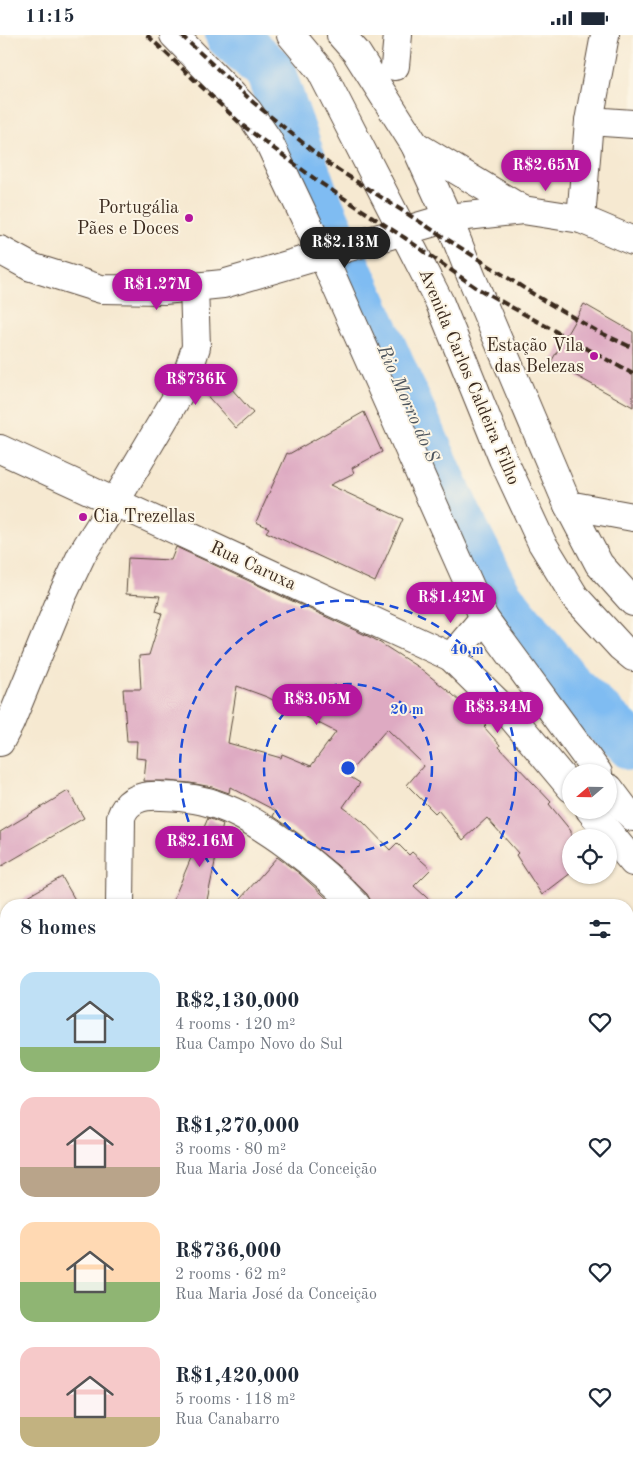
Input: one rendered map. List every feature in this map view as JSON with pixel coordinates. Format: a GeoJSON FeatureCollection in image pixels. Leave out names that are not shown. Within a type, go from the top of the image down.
{"type":"FeatureCollection","features":[{"type":"Feature","properties":{"kind":"street"},"geometry":{"type":"LineString","coordinates":[[174,35],[248,111],[268,140],[322,254],[484,618],[591,764]]}},
{"type":"Feature","properties":{"kind":"street","name":"Avenida Carlos Caldeira Filho"},"geometry":{"type":"LineString","coordinates":[[291,35],[321,71],[439,301],[503,459],[542,543],[575,597],[633,657]]}},
{"type":"Feature","properties":{"kind":"street"},"geometry":{"type":"LineString","coordinates":[[341,35],[356,52],[414,145],[448,218],[470,276],[568,505],[599,564],[633,602]]}},
{"type":"Feature","properties":{"kind":"street"},"geometry":{"type":"LineString","coordinates":[[395,66],[398,35]]}},
{"type":"Feature","properties":{"kind":"street"},"geometry":{"type":"LineString","coordinates":[[581,219],[589,121],[605,35]]}},
{"type":"Feature","properties":{"kind":"street"},"geometry":{"type":"LineString","coordinates":[[589,121],[633,124]]}},
{"type":"Feature","properties":{"kind":"street"},"geometry":{"type":"LineString","coordinates":[[414,145],[523,210]]}},
{"type":"Feature","properties":{"kind":"street"},"geometry":{"type":"LineString","coordinates":[[0,250],[31,267],[102,289],[164,290],[223,284],[448,218],[523,210],[581,219],[633,241]]}},
{"type":"Feature","properties":{"kind":"street"},"geometry":{"type":"LineString","coordinates":[[0,742],[10,723],[82,554],[183,387],[196,347],[194,287]]}},
{"type":"Feature","properties":{"kind":"street","name":"Rua Caruxa"},"geometry":{"type":"LineString","coordinates":[[0,449],[451,657],[510,715],[562,777]]}},
{"type":"Feature","properties":{"kind":"street"},"geometry":{"type":"LineString","coordinates":[[568,505],[633,517]]}},
{"type":"Feature","properties":{"kind":"street"},"geometry":{"type":"LineString","coordinates":[[451,657],[484,618]]}},
{"type":"Feature","properties":{"kind":"street"},"geometry":{"type":"LineString","coordinates":[[120,899],[121,817],[127,805],[133,801],[144,797],[167,796],[213,803],[244,817],[282,841],[341,889],[350,899]]}},
{"type":"Feature","properties":{"kind":"street"},"geometry":{"type":"LineString","coordinates":[[618,800],[633,817]]}},
{"type":"Feature","properties":{"kind":"street"},"geometry":{"type":"LineString","coordinates":[[597,819],[633,862]]}},
{"type":"Feature","properties":{"kind":"building","name":"Estação Vila das Belezas"},"geometry":{"type":"Polygon","coordinates":[[[584,304],[633,332],[633,407],[551,362],[584,304]]]}},
{"type":"Feature","properties":{"kind":"building"},"geometry":{"type":"Polygon","coordinates":[[[215,370],[253,413],[236,428],[201,389],[215,370]]]}},
{"type":"Feature","properties":{"kind":"building"},"geometry":{"type":"Polygon","coordinates":[[[364,412],[382,452],[352,468],[354,473],[330,485],[403,519],[375,582],[266,532],[269,528],[256,522],[287,453],[289,454],[364,412]]]}},
{"type":"Feature","properties":{"kind":"building"},"geometry":{"type":"Polygon","coordinates":[[[176,547],[374,639],[421,669],[486,725],[484,727],[500,745],[499,747],[551,802],[549,804],[569,829],[562,829],[562,880],[542,895],[516,855],[518,853],[487,818],[463,840],[438,810],[435,813],[407,785],[424,765],[387,729],[347,775],[360,783],[343,807],[363,822],[390,850],[397,843],[409,855],[412,852],[431,869],[414,886],[428,899],[370,899],[337,865],[299,834],[273,816],[276,811],[230,787],[229,793],[212,787],[190,783],[144,781],[146,759],[136,758],[137,741],[127,741],[123,689],[141,689],[139,656],[149,655],[162,613],[156,611],[160,596],[126,594],[128,558],[171,560],[176,547]],[[237,686],[228,743],[281,758],[282,754],[311,766],[336,732],[267,697],[237,686]]]}},
{"type":"Feature","properties":{"kind":"building"},"geometry":{"type":"Polygon","coordinates":[[[68,791],[84,818],[0,867],[0,832],[68,791]]]}},
{"type":"Feature","properties":{"kind":"building"},"geometry":{"type":"Polygon","coordinates":[[[208,818],[223,824],[207,899],[174,899],[208,818]]]}},
{"type":"Feature","properties":{"kind":"building"},"geometry":{"type":"Polygon","coordinates":[[[277,857],[299,873],[327,899],[240,899],[277,857]]]}},
{"type":"Feature","properties":{"kind":"building"},"geometry":{"type":"Polygon","coordinates":[[[62,877],[75,899],[23,899],[62,877]]]}},
{"type":"Feature","properties":{"kind":"waterway","name":"Rio Morro do S"},"geometry":{"type":"LineString","coordinates":[[230,35],[270,71],[313,194],[457,516],[497,596],[570,688],[633,746]]}},
{"type":"Feature","properties":{"kind":"railway"},"geometry":{"type":"LineString","coordinates":[[147,35],[242,125],[319,182],[405,238],[475,287],[633,374]]}},
{"type":"Feature","properties":{"kind":"railway"},"geometry":{"type":"LineString","coordinates":[[181,35],[254,103],[329,164],[538,297],[597,331],[633,348]]}},
{"type":"Feature","properties":{"kind":"place","name":"Portugália Pães e Doces"},"geometry":{"type":"Point","coordinates":[189,218]}},
{"type":"Feature","properties":{"kind":"place","name":"Estação Vila das Belezas"},"geometry":{"type":"Point","coordinates":[594,356]}},
{"type":"Feature","properties":{"kind":"place","name":"Cia Trezellas"},"geometry":{"type":"Point","coordinates":[83,517]}}]}
